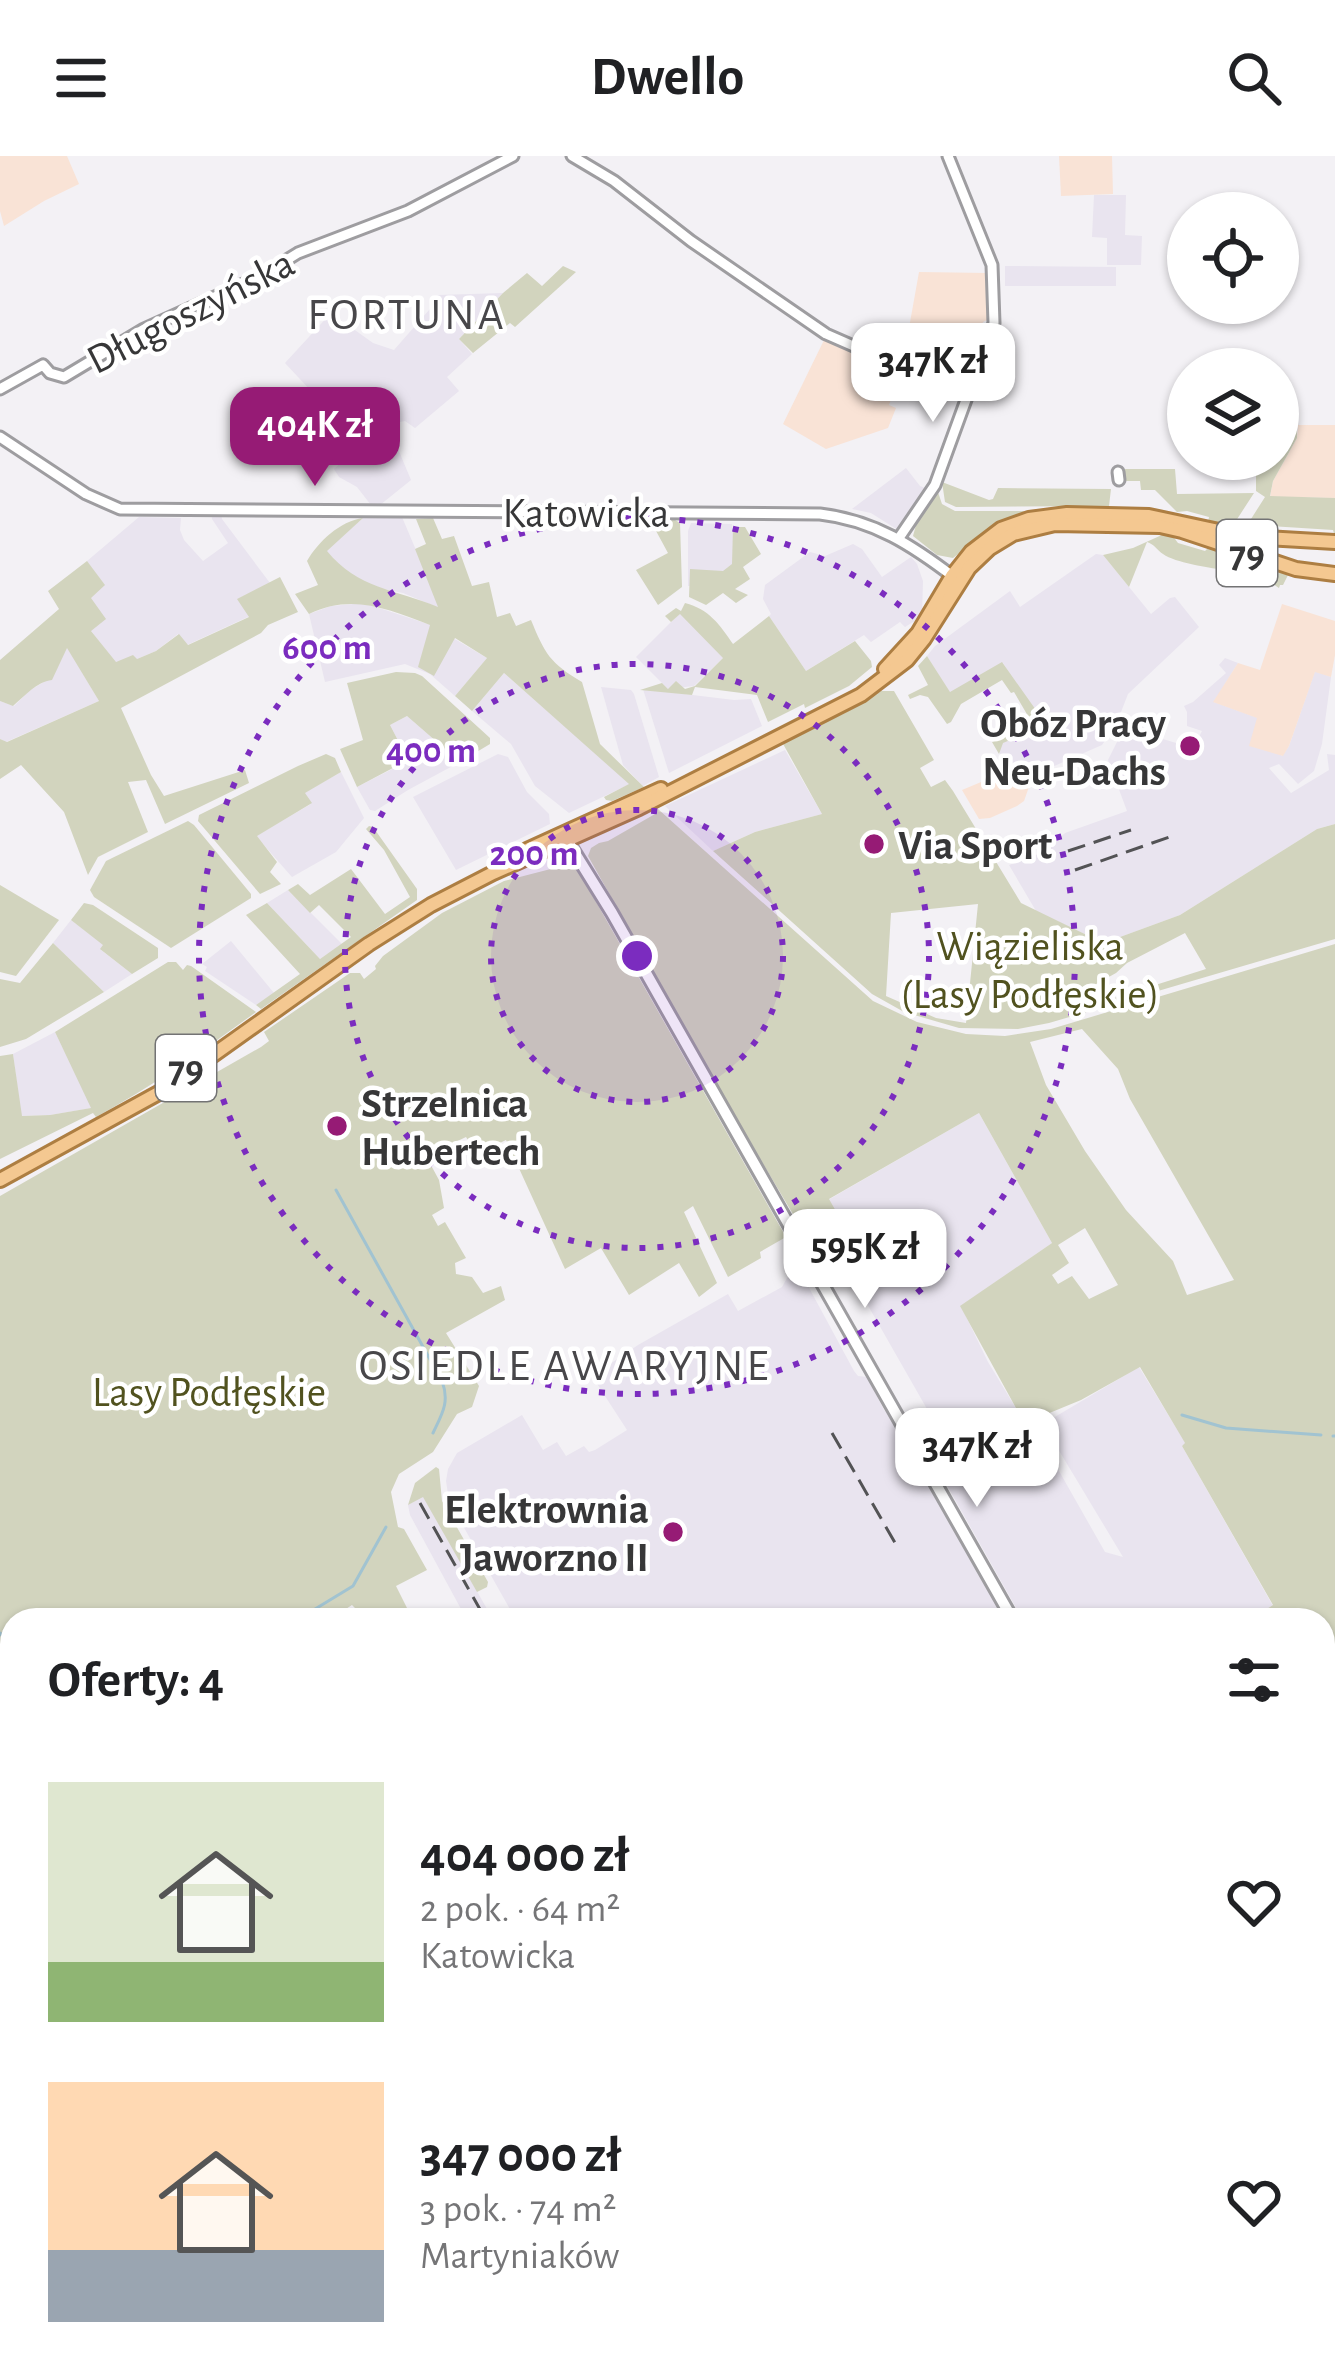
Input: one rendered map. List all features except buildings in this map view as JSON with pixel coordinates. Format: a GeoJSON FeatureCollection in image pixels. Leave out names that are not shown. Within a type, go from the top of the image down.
{"type":"FeatureCollection","features":[{"type":"Feature","properties":{"kind":"main road","name":"79"},"geometry":{"type":"LineString","coordinates":[[0,1176],[177,1082],[405,920],[861,695],[907,660],[935,622],[964,560],[1001,530],[1055,514],[1149,516],[1247,537],[1335,542]]}},
{"type":"Feature","properties":{"kind":"main road","name":"79"},"geometry":{"type":"LineString","coordinates":[[570,840],[863,687],[908,646],[944,589],[1004,538],[1026,529],[1058,524],[1173,529],[1296,569],[1335,574]]}},
{"type":"Feature","properties":{"kind":"main road"},"geometry":{"type":"LineString","coordinates":[[570,840],[1006,1608]]}},
{"type":"Feature","properties":{"kind":"street","name":"Długoszyńska"},"geometry":{"type":"LineString","coordinates":[[0,389],[43,365],[50,373],[64,376],[144,329],[261,276],[298,253],[408,211],[514,156]]}},
{"type":"Feature","properties":{"kind":"street"},"geometry":{"type":"LineString","coordinates":[[572,156],[826,334],[898,366],[971,386]]}},
{"type":"Feature","properties":{"kind":"street"},"geometry":{"type":"LineString","coordinates":[[899,538],[935,484],[994,323],[992,265],[948,156]]}},
{"type":"Feature","properties":{"kind":"street","name":"Katowicka"},"geometry":{"type":"LineString","coordinates":[[0,437],[89,496],[120,509],[811,514],[854,520],[899,538],[956,578]]}},
{"type":"Feature","properties":{"kind":"street"},"geometry":{"type":"LineString","coordinates":[[944,589],[939,565],[964,560]]}},
{"type":"Feature","properties":{"kind":"shaded area"},"geometry":{"type":"Polygon","coordinates":[[[0,156],[67,156],[79,184],[4,226],[0,156]]]}},
{"type":"Feature","properties":{"kind":"shaded area"},"geometry":{"type":"Polygon","coordinates":[[[1059,156],[1112,156],[1113,194],[1061,196],[1059,156]]]}},
{"type":"Feature","properties":{"kind":"shaded area"},"geometry":{"type":"Polygon","coordinates":[[[1094,195],[1126,195],[1125,235],[1142,236],[1141,265],[1107,265],[1107,238],[1092,237],[1094,195]]]}},
{"type":"Feature","properties":{"kind":"shaded area"},"geometry":{"type":"Polygon","coordinates":[[[1005,266],[1116,267],[1116,286],[1005,286],[1005,266]]]}},
{"type":"Feature","properties":{"kind":"shaded area"},"geometry":{"type":"Polygon","coordinates":[[[919,272],[988,273],[987,320],[965,374],[904,356],[919,272]]]}},
{"type":"Feature","properties":{"kind":"shaded area"},"geometry":{"type":"Polygon","coordinates":[[[503,293],[459,339],[472,354],[447,377],[459,391],[415,428],[405,421],[392,431],[374,417],[363,418],[328,403],[285,363],[331,313],[373,343],[394,350],[438,295],[503,293]]]}},
{"type":"Feature","properties":{"kind":"shaded area"},"geometry":{"type":"Polygon","coordinates":[[[825,338],[883,363],[884,391],[893,394],[889,405],[896,408],[888,428],[826,449],[783,424],[825,338]]]}},
{"type":"Feature","properties":{"kind":"shaded area"},"geometry":{"type":"Polygon","coordinates":[[[1299,425],[1335,425],[1335,498],[1270,497],[1273,481],[1299,480],[1299,425]]]}},
{"type":"Feature","properties":{"kind":"shaded area"},"geometry":{"type":"Polygon","coordinates":[[[370,428],[396,444],[411,480],[380,505],[371,505],[334,469],[362,444],[370,428]]]}},
{"type":"Feature","properties":{"kind":"shaded area"},"geometry":{"type":"Polygon","coordinates":[[[906,468],[928,489],[898,530],[871,513],[852,509],[906,468]]]}},
{"type":"Feature","properties":{"kind":"shaded area"},"geometry":{"type":"Polygon","coordinates":[[[211,511],[221,511],[222,519],[270,583],[238,599],[250,616],[187,645],[178,634],[156,651],[115,662],[91,631],[87,561],[139,517],[181,518],[184,540],[203,561],[228,543],[211,511]]]}},
{"type":"Feature","properties":{"kind":"shaded area"},"geometry":{"type":"Polygon","coordinates":[[[402,517],[439,608],[373,587],[348,574],[326,551],[363,518],[402,517]]]}},
{"type":"Feature","properties":{"kind":"shaded area"},"geometry":{"type":"Polygon","coordinates":[[[691,523],[732,524],[736,560],[720,584],[688,586],[691,523]]]}},
{"type":"Feature","properties":{"kind":"shaded area"},"geometry":{"type":"Polygon","coordinates":[[[853,544],[882,577],[911,557],[923,581],[922,616],[916,626],[913,622],[905,627],[900,622],[871,642],[864,635],[806,671],[769,616],[763,599],[765,585],[810,552],[825,556],[853,544]]]}},
{"type":"Feature","properties":{"kind":"shaded area"},"geometry":{"type":"Polygon","coordinates":[[[1096,554],[1103,555],[1151,614],[1175,597],[1199,627],[1128,694],[1102,745],[1027,778],[1016,774],[1018,767],[1002,757],[995,743],[1041,724],[1003,663],[950,693],[927,656],[1010,591],[1020,607],[1096,554]]]}},
{"type":"Feature","properties":{"kind":"shaded area"},"geometry":{"type":"Polygon","coordinates":[[[364,603],[431,625],[487,658],[455,696],[430,674],[405,664],[325,682],[309,614],[364,603]]]}},
{"type":"Feature","properties":{"kind":"shaded area"},"geometry":{"type":"Polygon","coordinates":[[[1282,604],[1335,621],[1331,677],[1315,672],[1283,756],[1249,746],[1257,718],[1213,702],[1238,663],[1260,670],[1282,604]]]}},
{"type":"Feature","properties":{"kind":"shaded area"},"geometry":{"type":"Polygon","coordinates":[[[680,613],[724,657],[694,686],[668,689],[636,657],[680,613]]]}},
{"type":"Feature","properties":{"kind":"shaded area"},"geometry":{"type":"Polygon","coordinates":[[[67,647],[99,701],[6,742],[0,739],[0,701],[14,706],[47,680],[67,647]]]}},
{"type":"Feature","properties":{"kind":"shaded area"},"geometry":{"type":"Polygon","coordinates":[[[1225,658],[1238,663],[1214,702],[1258,718],[1282,756],[1315,671],[1331,677],[1314,771],[1298,784],[1279,764],[1269,768],[1291,793],[1329,770],[1327,754],[1335,755],[1335,824],[1317,829],[1180,915],[1120,937],[1095,939],[1036,911],[1009,865],[1044,852],[1065,833],[1127,811],[1108,760],[1123,730],[1193,748],[1202,731],[1187,726],[1184,706],[1226,673],[1219,665],[1225,658]]]}},
{"type":"Feature","properties":{"kind":"shaded area"},"geometry":{"type":"Polygon","coordinates":[[[504,673],[630,784],[569,813],[535,786],[511,744],[472,711],[504,673]]]}},
{"type":"Feature","properties":{"kind":"shaded area"},"geometry":{"type":"Polygon","coordinates":[[[601,687],[634,694],[659,777],[643,786],[623,765],[601,687]]]}},
{"type":"Feature","properties":{"kind":"shaded area"},"geometry":{"type":"Polygon","coordinates":[[[643,689],[751,699],[762,726],[669,773],[643,689]]]}},
{"type":"Feature","properties":{"kind":"shaded area"},"geometry":{"type":"Polygon","coordinates":[[[407,716],[460,762],[370,810],[357,787],[408,761],[390,725],[407,716]]]}},
{"type":"Feature","properties":{"kind":"shaded area"},"geometry":{"type":"Polygon","coordinates":[[[785,750],[822,814],[755,832],[713,851],[665,806],[785,750]]]}},
{"type":"Feature","properties":{"kind":"shaded area"},"geometry":{"type":"Polygon","coordinates":[[[498,754],[508,757],[527,792],[549,814],[550,824],[456,870],[413,797],[498,754]]]}},
{"type":"Feature","properties":{"kind":"shaded area"},"geometry":{"type":"Polygon","coordinates":[[[341,772],[364,818],[336,852],[292,877],[256,836],[311,804],[304,793],[341,772]]]}},
{"type":"Feature","properties":{"kind":"shaded area"},"geometry":{"type":"Polygon","coordinates":[[[1005,772],[1022,787],[1030,784],[1024,801],[979,819],[962,790],[1005,772]]]}},
{"type":"Feature","properties":{"kind":"shaded area"},"geometry":{"type":"Polygon","coordinates":[[[288,890],[342,944],[320,959],[267,903],[288,890]]]}},
{"type":"Feature","properties":{"kind":"shaded area"},"geometry":{"type":"Polygon","coordinates":[[[71,920],[132,974],[104,992],[53,943],[71,920]]]}},
{"type":"Feature","properties":{"kind":"shaded area"},"geometry":{"type":"Polygon","coordinates":[[[231,941],[274,993],[256,1005],[205,971],[202,964],[231,941]]]}},
{"type":"Feature","properties":{"kind":"shaded area"},"geometry":{"type":"Polygon","coordinates":[[[55,1032],[92,1108],[21,1116],[13,1054],[55,1032]]]}},
{"type":"Feature","properties":{"kind":"shaded area"},"geometry":{"type":"Polygon","coordinates":[[[979,1113],[1052,1243],[961,1306],[1022,1418],[955,1458],[826,1232],[821,1235],[816,1226],[836,1213],[828,1200],[979,1113]]]}},
{"type":"Feature","properties":{"kind":"shaded area","name":"Elektrownia Jaworzno II"},"geometry":{"type":"Polygon","coordinates":[[[800,1271],[854,1371],[867,1377],[892,1417],[1000,1608],[509,1608],[449,1501],[448,1469],[457,1453],[522,1415],[543,1450],[557,1442],[566,1456],[584,1446],[589,1452],[595,1450],[627,1430],[592,1376],[728,1294],[738,1311],[782,1287],[800,1271]]]}},
{"type":"Feature","properties":{"kind":"shaded area"},"geometry":{"type":"Polygon","coordinates":[[[1139,1367],[1273,1606],[1016,1608],[945,1482],[1030,1431],[1038,1434],[1105,1552],[1123,1557],[1043,1424],[1139,1367]]]}},
{"type":"Feature","properties":{"kind":"shaded area","name":"Elektrownia Jaworzno II"},"geometry":{"type":"Polygon","coordinates":[[[423,1496],[486,1608],[460,1608],[408,1505],[423,1496]]]}},
{"type":"Feature","properties":{"kind":"green space"},"geometry":{"type":"Polygon","coordinates":[[[563,266],[576,272],[515,327],[510,323],[473,353],[459,339],[527,273],[542,286],[563,266]]]}},
{"type":"Feature","properties":{"kind":"green space"},"geometry":{"type":"Polygon","coordinates":[[[1124,469],[1167,469],[1167,480],[1176,480],[1177,494],[1254,493],[1232,527],[1177,512],[1155,490],[1141,490],[1140,481],[1124,481],[1124,469]]]}},
{"type":"Feature","properties":{"kind":"green space"},"geometry":{"type":"Polygon","coordinates":[[[1256,480],[1274,480],[1270,496],[1335,498],[1335,537],[1333,530],[1253,525],[1244,530],[1265,497],[1256,491],[1256,480]]]}},
{"type":"Feature","properties":{"kind":"green space"},"geometry":{"type":"Polygon","coordinates":[[[942,482],[989,500],[998,488],[1111,489],[1109,506],[956,507],[945,502],[942,482]]]}},
{"type":"Feature","properties":{"kind":"green space"},"geometry":{"type":"Polygon","coordinates":[[[938,492],[942,504],[955,511],[1035,511],[994,526],[953,558],[937,555],[913,536],[938,492]]]}},
{"type":"Feature","properties":{"kind":"green space"},"geometry":{"type":"Polygon","coordinates":[[[363,518],[327,551],[364,581],[438,607],[415,549],[426,544],[416,519],[433,518],[442,539],[454,536],[472,586],[489,582],[497,617],[510,613],[516,626],[531,620],[550,657],[582,682],[600,744],[644,787],[606,800],[604,797],[629,784],[504,673],[472,711],[455,696],[487,658],[455,638],[434,676],[418,667],[430,625],[355,604],[309,614],[295,594],[318,585],[307,561],[330,534],[363,518]]]}},
{"type":"Feature","properties":{"kind":"green space"},"geometry":{"type":"Polygon","coordinates":[[[649,518],[680,523],[682,587],[658,605],[636,570],[668,553],[649,518]]]}},
{"type":"Feature","properties":{"kind":"green space"},"geometry":{"type":"Polygon","coordinates":[[[733,527],[745,527],[761,554],[743,567],[750,579],[735,589],[748,595],[736,603],[723,593],[706,605],[689,597],[690,569],[723,571],[732,564],[733,527]]]}},
{"type":"Feature","properties":{"kind":"green space"},"geometry":{"type":"Polygon","coordinates":[[[1164,534],[1178,543],[1288,575],[1279,588],[1264,578],[1228,572],[1229,566],[1224,565],[1223,570],[1176,560],[1147,542],[1129,587],[1103,555],[1164,534]]]}},
{"type":"Feature","properties":{"kind":"green space"},"geometry":{"type":"Polygon","coordinates":[[[87,561],[105,585],[91,598],[106,619],[91,631],[116,662],[156,651],[179,634],[188,645],[249,617],[237,599],[280,577],[298,612],[121,708],[164,796],[245,770],[249,783],[165,824],[146,780],[128,782],[148,832],[98,857],[88,875],[64,812],[21,765],[0,779],[0,739],[7,742],[99,701],[67,648],[52,680],[36,686],[13,706],[0,701],[0,660],[59,609],[48,591],[87,561]]]}},
{"type":"Feature","properties":{"kind":"green space"},"geometry":{"type":"Polygon","coordinates":[[[685,603],[707,614],[733,644],[769,616],[806,671],[855,641],[872,667],[849,686],[768,722],[757,695],[695,687],[692,695],[640,690],[662,683],[668,689],[676,681],[685,689],[695,686],[723,658],[680,614],[671,622],[665,616],[676,608],[681,611],[685,603]]]}},
{"type":"Feature","properties":{"kind":"green space"},"geometry":{"type":"Polygon","coordinates":[[[927,656],[950,692],[1002,662],[1043,720],[1034,730],[1003,743],[999,754],[992,742],[1018,729],[1028,716],[1014,692],[1002,680],[961,704],[947,724],[928,697],[910,699],[908,695],[928,685],[918,666],[927,656]]]}},
{"type":"Feature","properties":{"kind":"green space"},"geometry":{"type":"Polygon","coordinates":[[[396,672],[422,676],[490,738],[490,744],[460,762],[407,716],[390,725],[408,760],[357,787],[340,749],[363,740],[347,683],[396,672]]]}},
{"type":"Feature","properties":{"kind":"green space","name":"Wiązieliska (Lasy Podłęskie)"},"geometry":{"type":"Polygon","coordinates":[[[881,691],[894,691],[934,760],[920,768],[931,787],[945,780],[1021,903],[1095,939],[1120,937],[1180,915],[1317,829],[1335,824],[1335,939],[1018,1029],[959,1028],[904,1012],[872,994],[713,851],[755,832],[822,814],[782,742],[881,691]],[[978,904],[891,913],[886,996],[936,1018],[966,1023],[978,904]],[[1185,933],[1089,988],[1092,1005],[1206,969],[1185,933]]]}},
{"type":"Feature","properties":{"kind":"green space"},"geometry":{"type":"Polygon","coordinates":[[[326,754],[335,758],[341,772],[305,793],[312,803],[257,836],[277,862],[270,872],[281,884],[260,894],[198,821],[199,815],[326,754]]]}},
{"type":"Feature","properties":{"kind":"green space","name":"Wiązieliska (Lasy Podłęskie)"},"geometry":{"type":"Polygon","coordinates":[[[658,809],[873,1001],[917,1022],[966,1034],[1005,1036],[1051,1029],[1335,944],[1335,1608],[1268,1608],[1273,1605],[1140,1367],[1081,1400],[1030,1421],[1022,1419],[960,1306],[1052,1243],[979,1113],[829,1199],[837,1213],[803,1231],[588,856],[591,848],[658,809]],[[1082,1029],[1030,1042],[1046,1085],[1085,1151],[1126,1210],[1173,1261],[1187,1295],[1234,1280],[1130,1099],[1118,1069],[1082,1029]],[[1085,1228],[1058,1245],[1069,1263],[1052,1275],[1058,1284],[1072,1276],[1089,1299],[1118,1285],[1085,1228]]]}},
{"type":"Feature","properties":{"kind":"green space"},"geometry":{"type":"Polygon","coordinates":[[[188,821],[251,898],[171,948],[90,890],[106,861],[188,821]]]}},
{"type":"Feature","properties":{"kind":"green space"},"geometry":{"type":"Polygon","coordinates":[[[369,826],[417,889],[417,900],[261,1009],[256,1005],[300,974],[246,915],[267,903],[320,959],[351,937],[319,905],[310,913],[288,890],[298,884],[310,895],[351,869],[385,914],[410,897],[384,850],[366,829],[369,826]]]}},
{"type":"Feature","properties":{"kind":"green space","name":"Lasy Podłęskie"},"geometry":{"type":"Polygon","coordinates":[[[574,863],[786,1237],[728,1277],[693,1206],[684,1212],[717,1283],[699,1297],[679,1263],[629,1295],[601,1248],[565,1269],[506,1140],[477,1154],[466,1137],[426,1156],[439,1180],[444,1208],[432,1215],[438,1226],[445,1222],[466,1258],[455,1263],[456,1274],[472,1277],[483,1293],[501,1286],[505,1300],[446,1333],[479,1386],[472,1407],[457,1414],[433,1452],[399,1474],[391,1492],[398,1527],[404,1529],[427,1570],[396,1586],[407,1608],[0,1608],[0,1196],[261,1047],[269,1041],[264,1032],[350,973],[360,973],[364,979],[383,956],[442,913],[504,881],[574,863]]]}},
{"type":"Feature","properties":{"kind":"green space"},"geometry":{"type":"Polygon","coordinates":[[[0,885],[59,920],[16,976],[0,972],[0,885]]]}},
{"type":"Feature","properties":{"kind":"green space"},"geometry":{"type":"Polygon","coordinates":[[[84,903],[158,948],[158,958],[132,974],[71,920],[84,903]]]}},
{"type":"Feature","properties":{"kind":"green space"},"geometry":{"type":"Polygon","coordinates":[[[53,943],[104,992],[26,1039],[0,1047],[0,979],[20,983],[53,943]]]}},
{"type":"Feature","properties":{"kind":"green space"},"geometry":{"type":"Polygon","coordinates":[[[168,962],[176,962],[183,970],[191,966],[256,1012],[117,1105],[0,1159],[0,1056],[13,1054],[22,1116],[91,1108],[55,1032],[168,962]]]}},
{"type":"Feature","properties":{"kind":"green space"},"geometry":{"type":"Polygon","coordinates":[[[436,1467],[442,1501],[488,1582],[477,1592],[423,1497],[408,1505],[415,1483],[436,1467]]]}},
{"type":"Feature","properties":{"kind":"waterway"},"geometry":{"type":"LineString","coordinates":[[336,1190],[442,1381],[445,1402],[433,1433]]}},
{"type":"Feature","properties":{"kind":"waterway"},"geometry":{"type":"LineString","coordinates":[[1182,1415],[1226,1428],[1321,1435]]}},
{"type":"Feature","properties":{"kind":"waterway"},"geometry":{"type":"LineString","coordinates":[[317,1608],[353,1586],[386,1527]]}},
{"type":"Feature","properties":{"kind":"railway"},"geometry":{"type":"LineString","coordinates":[[1068,851],[1131,830]]}},
{"type":"Feature","properties":{"kind":"railway"},"geometry":{"type":"LineString","coordinates":[[1075,870],[1175,835]]}},
{"type":"Feature","properties":{"kind":"railway"},"geometry":{"type":"LineString","coordinates":[[832,1433],[898,1548]]}},
{"type":"Feature","properties":{"kind":"railway"},"geometry":{"type":"LineString","coordinates":[[420,1503],[479,1608]]}},
{"type":"Feature","properties":{"kind":"place","name":"Obóz Pracy Neu-Dachs"},"geometry":{"type":"Point","coordinates":[1190,746]}},
{"type":"Feature","properties":{"kind":"place","name":"Via Sport"},"geometry":{"type":"Point","coordinates":[874,844]}},
{"type":"Feature","properties":{"kind":"place","name":"Strzelnica Hubertech"},"geometry":{"type":"Point","coordinates":[337,1126]}},
{"type":"Feature","properties":{"kind":"place","name":"Elektrownia Jaworzno II"},"geometry":{"type":"Point","coordinates":[673,1532]}},
{"type":"Feature","properties":{"kind":"district","name":"FORTUNA"},"geometry":{"type":"Point","coordinates":[407,313]}},
{"type":"Feature","properties":{"kind":"district","name":"OSIEDLE AWARYJNE"},"geometry":{"type":"Point","coordinates":[565,1364]}}]}
